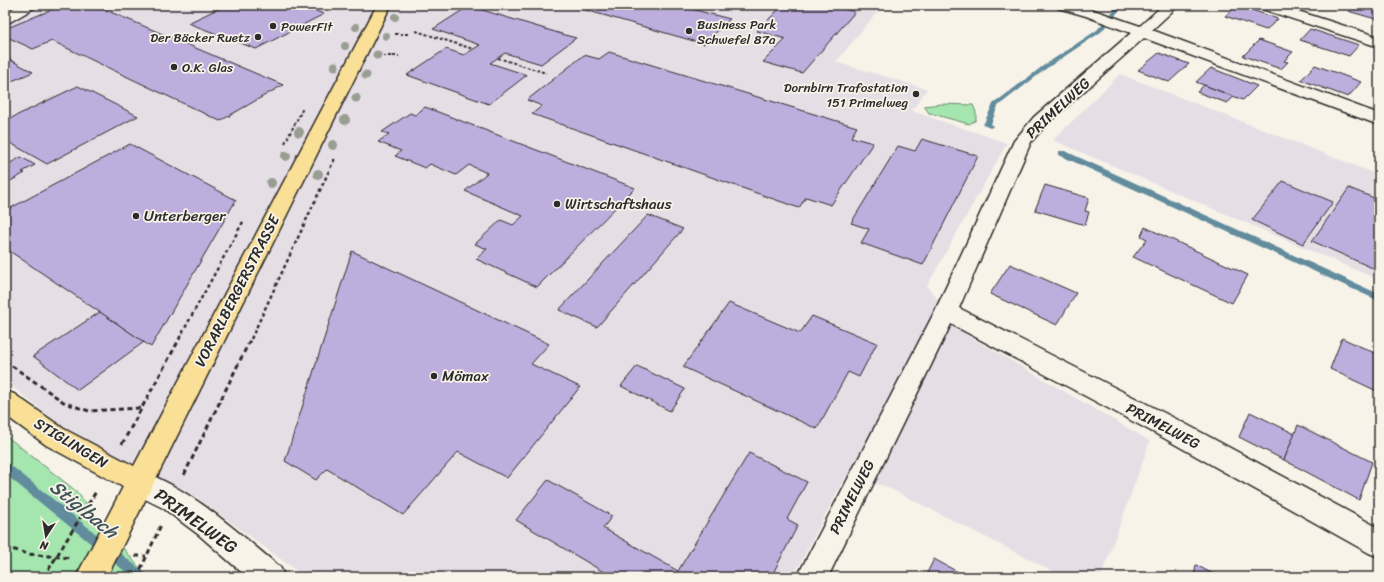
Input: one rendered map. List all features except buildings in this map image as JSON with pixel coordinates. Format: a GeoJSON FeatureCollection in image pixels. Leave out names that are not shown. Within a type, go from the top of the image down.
{"type":"FeatureCollection","features":[{"type":"Feature","properties":{"kind":"main road","name":"VORARLBERGERSTRASSE"},"geometry":{"type":"LineString","coordinates":[[91,577],[134,493],[395,6]]}},
{"type":"Feature","properties":{"kind":"main road","name":"STIGLINGEN"},"geometry":{"type":"LineString","coordinates":[[5,401],[134,493]]}},
{"type":"Feature","properties":{"kind":"street"},"geometry":{"type":"LineString","coordinates":[[5,19],[29,5]]}},
{"type":"Feature","properties":{"kind":"street","name":"PRIMELWEG"},"geometry":{"type":"LineString","coordinates":[[812,577],[946,311],[1023,142],[1040,121],[1135,29],[1172,5]]}},
{"type":"Feature","properties":{"kind":"street"},"geometry":{"type":"LineString","coordinates":[[1264,5],[1379,42]]}},
{"type":"Feature","properties":{"kind":"street"},"geometry":{"type":"LineString","coordinates":[[1068,6],[1135,29],[1379,120]]}},
{"type":"Feature","properties":{"kind":"street","name":"PRIMELWEG"},"geometry":{"type":"LineString","coordinates":[[946,311],[1171,429],[1379,543]]}},
{"type":"Feature","properties":{"kind":"street","name":"PRIMELWEG"},"geometry":{"type":"LineString","coordinates":[[134,493],[173,499],[209,526],[270,577]]}},
{"type":"Feature","properties":{"kind":"path"},"geometry":{"type":"LineString","coordinates":[[395,6],[420,6]]}},
{"type":"Feature","properties":{"kind":"path"},"geometry":{"type":"LineString","coordinates":[[416,31],[473,49]]}},
{"type":"Feature","properties":{"kind":"path"},"geometry":{"type":"LineString","coordinates":[[394,34],[408,34]]}},
{"type":"Feature","properties":{"kind":"path"},"geometry":{"type":"LineString","coordinates":[[383,56],[399,56]]}},
{"type":"Feature","properties":{"kind":"path"},"geometry":{"type":"LineString","coordinates":[[498,58],[546,73]]}},
{"type":"Feature","properties":{"kind":"path"},"geometry":{"type":"LineString","coordinates":[[283,146],[304,107]]}},
{"type":"Feature","properties":{"kind":"path"},"geometry":{"type":"LineString","coordinates":[[186,470],[226,392],[312,206]]}},
{"type":"Feature","properties":{"kind":"path"},"geometry":{"type":"LineString","coordinates":[[5,361],[65,403],[89,411],[141,408],[246,216]]}},
{"type":"Feature","properties":{"kind":"path"},"geometry":{"type":"LineString","coordinates":[[44,577],[98,487]]}},
{"type":"Feature","properties":{"kind":"path"},"geometry":{"type":"LineString","coordinates":[[137,577],[158,531]]}},
{"type":"Feature","properties":{"kind":"path"},"geometry":{"type":"LineString","coordinates":[[5,548],[28,554],[55,558]]}},
{"type":"Feature","properties":{"kind":"shaded area"},"geometry":{"type":"Polygon","coordinates":[[[37,5],[883,5],[836,62],[927,89],[912,111],[1007,143],[927,286],[965,334],[1150,441],[1101,577],[1064,577],[885,486],[845,477],[793,577],[305,577],[193,495],[65,429],[5,381],[5,24],[37,5]]]}},
{"type":"Feature","properties":{"kind":"shaded area"},"geometry":{"type":"Polygon","coordinates":[[[1120,74],[1379,175],[1379,280],[1053,140],[1120,74]]]}},
{"type":"Feature","properties":{"kind":"green space"},"geometry":{"type":"Polygon","coordinates":[[[941,104],[973,105],[976,112],[976,120],[969,124],[929,113],[924,106],[941,104]]]}},
{"type":"Feature","properties":{"kind":"green space"},"geometry":{"type":"Polygon","coordinates":[[[5,435],[76,491],[147,577],[5,577],[5,435]]]}},
{"type":"Feature","properties":{"kind":"waterway"},"geometry":{"type":"LineString","coordinates":[[990,126],[987,125],[995,105],[1045,67],[1099,31],[1121,5]]}},
{"type":"Feature","properties":{"kind":"waterway"},"geometry":{"type":"LineString","coordinates":[[1062,153],[1379,298]]}},
{"type":"Feature","properties":{"kind":"waterway","name":"Stiglbach"},"geometry":{"type":"LineString","coordinates":[[5,467],[141,577]]}},
{"type":"Feature","properties":{"kind":"place","name":"PowerFit"},"geometry":{"type":"Point","coordinates":[273,26]}},
{"type":"Feature","properties":{"kind":"place","name":"Business Park Schwefel 87a"},"geometry":{"type":"Point","coordinates":[689,31]}},
{"type":"Feature","properties":{"kind":"place","name":"Der Bäcker Ruetz"},"geometry":{"type":"Point","coordinates":[258,37]}},
{"type":"Feature","properties":{"kind":"place","name":"O.K. Glas"},"geometry":{"type":"Point","coordinates":[174,67]}},
{"type":"Feature","properties":{"kind":"place","name":"Dornbirn Trafostation 151 Primelweg"},"geometry":{"type":"Point","coordinates":[916,94]}},
{"type":"Feature","properties":{"kind":"place","name":"Wirtschaftshaus"},"geometry":{"type":"Point","coordinates":[557,204]}},
{"type":"Feature","properties":{"kind":"place","name":"Unterberger"},"geometry":{"type":"Point","coordinates":[136,216]}},
{"type":"Feature","properties":{"kind":"place","name":"Mömax"},"geometry":{"type":"Point","coordinates":[434,376]}}]}
